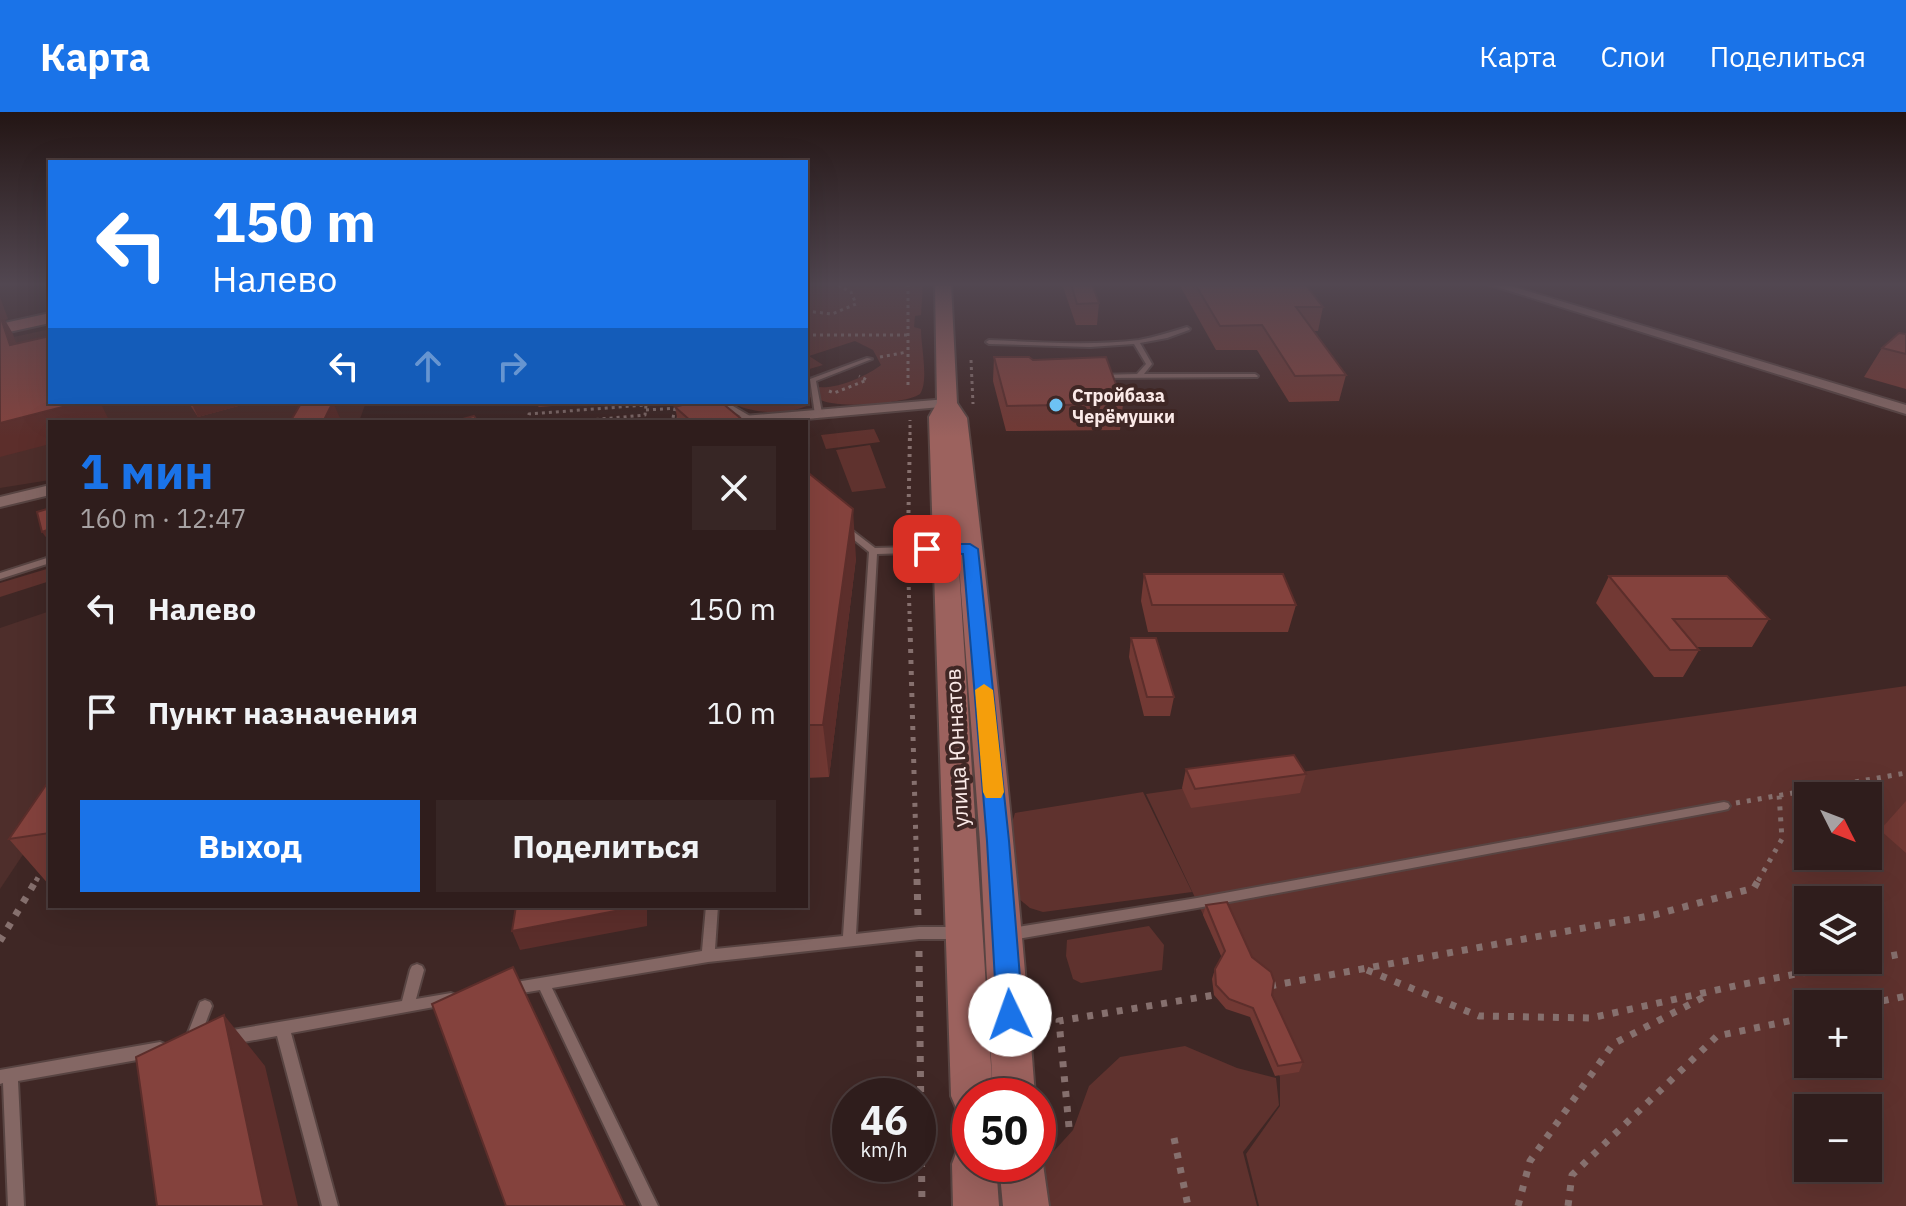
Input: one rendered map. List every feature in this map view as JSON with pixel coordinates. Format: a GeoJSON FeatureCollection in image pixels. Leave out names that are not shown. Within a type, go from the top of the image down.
{"type":"FeatureCollection","features":[{"type":"Feature","properties":{"kind":"main road","name":"улица Юннатов"},"geometry":{"type":"LineString","coordinates":[[950,335],[960,408],[957,418],[958,549],[971,1078]]}},
{"type":"Feature","properties":{"kind":"main road","name":"улица Юннатов"},"geometry":{"type":"LineString","coordinates":[[958,549],[1006,935],[1013,1078]]}},
{"type":"Feature","properties":{"kind":"main road"},"geometry":{"type":"LineString","coordinates":[[975,1182],[976,1206]]}},
{"type":"Feature","properties":{"kind":"main road"},"geometry":{"type":"LineString","coordinates":[[1023,1182],[1026,1206]]}},
{"type":"Feature","properties":{"kind":"street"},"geometry":{"type":"LineString","coordinates":[[1657,335],[1906,410]]}},
{"type":"Feature","properties":{"kind":"street"},"geometry":{"type":"LineString","coordinates":[[758,420],[818,413],[960,408]]}},
{"type":"Feature","properties":{"kind":"street"},"geometry":{"type":"LineString","coordinates":[[2,501],[48,490]]}},
{"type":"Feature","properties":{"kind":"lane"},"geometry":{"type":"LineString","coordinates":[[989,342],[1137,343],[1172,335]]}},
{"type":"Feature","properties":{"kind":"lane"},"geometry":{"type":"LineString","coordinates":[[1137,343],[1149,364],[1140,374]]}},
{"type":"Feature","properties":{"kind":"lane"},"geometry":{"type":"LineString","coordinates":[[818,413],[812,380],[869,359]]}},
{"type":"Feature","properties":{"kind":"lane"},"geometry":{"type":"LineString","coordinates":[[808,373],[817,378]]}},
{"type":"Feature","properties":{"kind":"lane"},"geometry":{"type":"LineString","coordinates":[[1094,376],[1255,376]]}},
{"type":"Feature","properties":{"kind":"lane"},"geometry":{"type":"LineString","coordinates":[[724,404],[748,420]]}},
{"type":"Feature","properties":{"kind":"lane"},"geometry":{"type":"LineString","coordinates":[[839,523],[873,551],[958,549]]}},
{"type":"Feature","properties":{"kind":"lane"},"geometry":{"type":"LineString","coordinates":[[849,941],[873,551]]}},
{"type":"Feature","properties":{"kind":"lane"},"geometry":{"type":"LineString","coordinates":[[0,576],[48,561]]}},
{"type":"Feature","properties":{"kind":"lane"},"geometry":{"type":"LineString","coordinates":[[1006,935],[1724,806]]}},
{"type":"Feature","properties":{"kind":"lane"},"geometry":{"type":"LineString","coordinates":[[708,956],[712,908]]}},
{"type":"Feature","properties":{"kind":"lane"},"geometry":{"type":"LineString","coordinates":[[490,992],[708,956],[919,933],[966,933]]}},
{"type":"Feature","properties":{"kind":"lane"},"geometry":{"type":"LineString","coordinates":[[407,1007],[417,970]]}},
{"type":"Feature","properties":{"kind":"lane"},"geometry":{"type":"LineString","coordinates":[[543,983],[650,1206]]}},
{"type":"Feature","properties":{"kind":"lane"},"geometry":{"type":"LineString","coordinates":[[16,1206],[5,1076],[462,997]]}},
{"type":"Feature","properties":{"kind":"lane"},"geometry":{"type":"LineString","coordinates":[[191,1044],[205,1006]]}},
{"type":"Feature","properties":{"kind":"lane"},"geometry":{"type":"LineString","coordinates":[[282,1028],[330,1206]]}},
{"type":"Feature","properties":{"kind":"path"},"geometry":{"type":"LineString","coordinates":[[907,335],[908,389]]}},
{"type":"Feature","properties":{"kind":"path"},"geometry":{"type":"LineString","coordinates":[[869,359],[907,352]]}},
{"type":"Feature","properties":{"kind":"path"},"geometry":{"type":"LineString","coordinates":[[960,408],[971,360]]}},
{"type":"Feature","properties":{"kind":"path"},"geometry":{"type":"LineString","coordinates":[[528,420],[529,414],[646,405],[645,415],[590,420]]}},
{"type":"Feature","properties":{"kind":"path"},"geometry":{"type":"LineString","coordinates":[[646,410],[686,407]]}},
{"type":"Feature","properties":{"kind":"path"},"geometry":{"type":"LineString","coordinates":[[675,408],[673,418],[684,418]]}},
{"type":"Feature","properties":{"kind":"path"},"geometry":{"type":"LineString","coordinates":[[602,409],[602,419]]}},
{"type":"Feature","properties":{"kind":"path"},"geometry":{"type":"LineString","coordinates":[[566,411],[567,420]]}},
{"type":"Feature","properties":{"kind":"path"},"geometry":{"type":"LineString","coordinates":[[911,420],[908,549],[919,933],[922,1206]]}},
{"type":"Feature","properties":{"kind":"path"},"geometry":{"type":"LineString","coordinates":[[1724,806],[1906,773]]}},
{"type":"Feature","properties":{"kind":"path"},"geometry":{"type":"LineString","coordinates":[[1255,988],[1654,915],[1754,888],[1782,839],[1779,794]]}},
{"type":"Feature","properties":{"kind":"path"},"geometry":{"type":"LineString","coordinates":[[0,941],[48,860]]}},
{"type":"Feature","properties":{"kind":"path"},"geometry":{"type":"LineString","coordinates":[[1365,969],[1479,1016],[1591,1018],[1906,953]]}},
{"type":"Feature","properties":{"kind":"path"},"geometry":{"type":"LineString","coordinates":[[1518,1206],[1530,1161],[1613,1044],[1718,990]]}},
{"type":"Feature","properties":{"kind":"path"},"geometry":{"type":"LineString","coordinates":[[1069,1127],[1059,1021],[1228,993]]}},
{"type":"Feature","properties":{"kind":"path"},"geometry":{"type":"LineString","coordinates":[[1882,1001],[1906,996]]}},
{"type":"Feature","properties":{"kind":"path"},"geometry":{"type":"LineString","coordinates":[[1568,1206],[1572,1175],[1717,1036],[1794,1020]]}},
{"type":"Feature","properties":{"kind":"path"},"geometry":{"type":"LineString","coordinates":[[1174,1138],[1188,1206]]}},
{"type":"Feature","properties":{"kind":"shaded area"},"geometry":{"type":"Polygon","coordinates":[[[22,335],[48,335],[48,404],[365,404],[360,420],[48,420],[48,480],[0,488],[0,340],[22,335]]]}},
{"type":"Feature","properties":{"kind":"shaded area"},"geometry":{"type":"Polygon","coordinates":[[[808,335],[921,335],[923,388],[920,394],[912,398],[852,405],[808,397],[808,384],[834,386],[865,375],[881,365],[873,350],[855,341],[809,356],[823,365],[808,369],[808,335]]]}},
{"type":"Feature","properties":{"kind":"shaded area"},"geometry":{"type":"Polygon","coordinates":[[[808,397],[809,405],[779,412],[734,404],[808,404],[808,397]]]}},
{"type":"Feature","properties":{"kind":"shaded area"},"geometry":{"type":"Polygon","coordinates":[[[874,429],[880,442],[826,449],[821,435],[874,429]]]}},
{"type":"Feature","properties":{"kind":"shaded area"},"geometry":{"type":"Polygon","coordinates":[[[870,445],[886,488],[852,492],[836,450],[870,445]]]}},
{"type":"Feature","properties":{"kind":"shaded area"},"geometry":{"type":"Polygon","coordinates":[[[48,569],[48,582],[0,597],[0,583],[48,569]]]}},
{"type":"Feature","properties":{"kind":"shaded area"},"geometry":{"type":"Polygon","coordinates":[[[48,612],[48,817],[0,889],[0,628],[48,612]]]}},
{"type":"Feature","properties":{"kind":"shaded area"},"geometry":{"type":"Polygon","coordinates":[[[1906,686],[1906,1206],[1259,1206],[1246,1154],[1280,1106],[1280,1077],[1146,794],[1906,686]]]}},
{"type":"Feature","properties":{"kind":"shaded area"},"geometry":{"type":"Polygon","coordinates":[[[1143,792],[1192,892],[1043,912],[1030,908],[1018,898],[1008,836],[1015,813],[1143,792]]]}},
{"type":"Feature","properties":{"kind":"shaded area"},"geometry":{"type":"Polygon","coordinates":[[[1149,926],[1164,945],[1162,970],[1081,983],[1073,979],[1066,956],[1067,940],[1149,926]]]}},
{"type":"Feature","properties":{"kind":"shaded area"},"geometry":{"type":"Polygon","coordinates":[[[1185,1046],[1237,1068],[1276,1078],[1279,1105],[1243,1152],[1257,1206],[1026,1206],[1033,1182],[1056,1182],[1056,1149],[1073,1130],[1089,1086],[1120,1057],[1185,1046]]]}},
{"type":"Feature","properties":{"kind":"building"},"geometry":{"type":"Polygon","coordinates":[[[0,335],[7,335],[10,345],[48,336],[48,404],[74,404],[0,423],[0,335]]]}},
{"type":"Feature","properties":{"kind":"building"},"geometry":{"type":"Polygon","coordinates":[[[1269,335],[1317,335],[1346,375],[1295,376],[1269,335]]]}},
{"type":"Feature","properties":{"kind":"building"},"geometry":{"type":"Polygon","coordinates":[[[1897,335],[1906,335],[1906,354],[1882,348],[1897,335]]]}},
{"type":"Feature","properties":{"kind":"building"},"geometry":{"type":"Polygon","coordinates":[[[994,357],[1029,357],[1033,360],[1106,357],[1123,404],[1007,406],[994,357]]]}},
{"type":"Feature","properties":{"kind":"building"},"geometry":{"type":"Polygon","coordinates":[[[332,404],[324,420],[291,420],[300,405],[332,404]]]}},
{"type":"Feature","properties":{"kind":"building"},"geometry":{"type":"Polygon","coordinates":[[[723,404],[743,420],[690,420],[675,407],[723,404]]]}},
{"type":"Feature","properties":{"kind":"building"},"geometry":{"type":"Polygon","coordinates":[[[808,473],[853,509],[823,725],[808,725],[808,473]]]}},
{"type":"Feature","properties":{"kind":"building"},"geometry":{"type":"Polygon","coordinates":[[[48,509],[48,530],[42,532],[37,512],[48,509]]]}},
{"type":"Feature","properties":{"kind":"building"},"geometry":{"type":"Polygon","coordinates":[[[1144,574],[1283,574],[1296,605],[1152,605],[1144,574]]]}},
{"type":"Feature","properties":{"kind":"building"},"geometry":{"type":"Polygon","coordinates":[[[1609,576],[1727,576],[1769,619],[1673,619],[1699,650],[1670,650],[1609,576]]]}},
{"type":"Feature","properties":{"kind":"building"},"geometry":{"type":"Polygon","coordinates":[[[1131,638],[1156,638],[1174,697],[1147,697],[1131,638]]]}},
{"type":"Feature","properties":{"kind":"building"},"geometry":{"type":"Polygon","coordinates":[[[1294,755],[1306,774],[1195,789],[1186,769],[1294,755]]]}},
{"type":"Feature","properties":{"kind":"building"},"geometry":{"type":"Polygon","coordinates":[[[46,785],[48,785],[48,833],[9,839],[46,785]]]}},
{"type":"Feature","properties":{"kind":"building"},"geometry":{"type":"Polygon","coordinates":[[[1227,902],[1252,957],[1271,972],[1274,981],[1272,995],[1303,1062],[1278,1066],[1253,1008],[1229,999],[1216,985],[1215,969],[1225,951],[1206,905],[1227,902]]]}},
{"type":"Feature","properties":{"kind":"building"},"geometry":{"type":"Polygon","coordinates":[[[516,908],[631,908],[512,931],[516,908]]]}},
{"type":"Feature","properties":{"kind":"building"},"geometry":{"type":"Polygon","coordinates":[[[513,967],[625,1206],[506,1206],[432,1004],[513,967]]]}},
{"type":"Feature","properties":{"kind":"building"},"geometry":{"type":"Polygon","coordinates":[[[224,1015],[264,1206],[157,1206],[136,1057],[224,1015]]]}},
{"type":"Feature","properties":{"kind":"slow traffic"},"geometry":{"type":"LineString","coordinates":[[984,690],[994,792]]}},
{"type":"Feature","properties":{"kind":"place","name":"Стройбаза Черёмушки"},"geometry":{"type":"Point","coordinates":[1056,405]}},
{"type":"Feature","properties":{"kind":"route"},"geometry":{"type":"LineString","coordinates":[[927,549],[970,549],[998,841],[1010,1015]]}}]}
